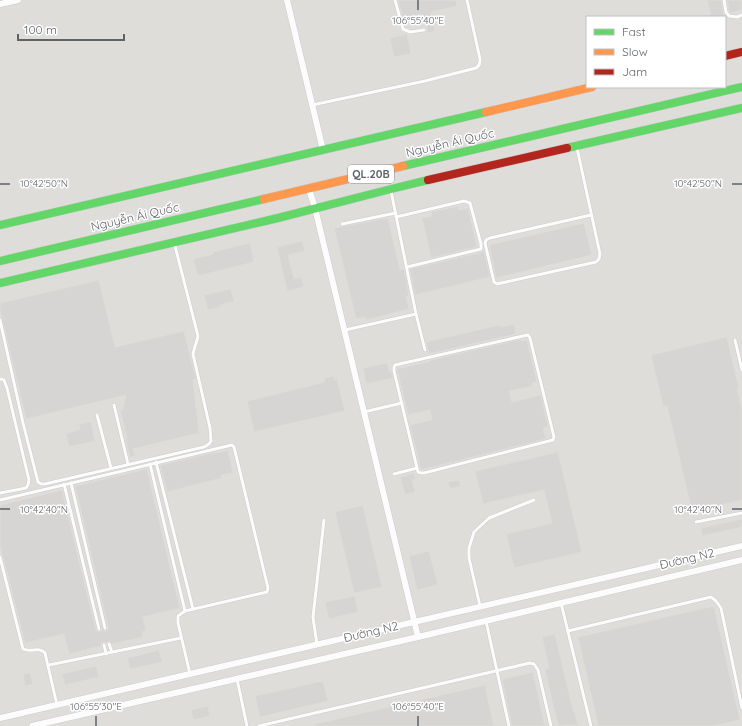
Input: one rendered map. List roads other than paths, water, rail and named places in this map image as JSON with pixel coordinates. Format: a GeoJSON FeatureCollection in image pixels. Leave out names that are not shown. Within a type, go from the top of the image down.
{"type":"FeatureCollection","features":[{"type":"Feature","properties":{"kind":"main road"},"geometry":{"type":"LineString","coordinates":[[726,56],[742,52]]}},
{"type":"Feature","properties":{"kind":"main road","name":"Nguyễn Ái Quốc"},"geometry":{"type":"LineString","coordinates":[[0,261],[742,87]]}},
{"type":"Feature","properties":{"kind":"main road","name":"Nguyễn Ái Quốc"},"geometry":{"type":"LineString","coordinates":[[0,225],[588,88]]}},
{"type":"Feature","properties":{"kind":"main road"},"geometry":{"type":"LineString","coordinates":[[0,283],[278,218],[391,189],[742,108]]}},
{"type":"Feature","properties":{"kind":"street"},"geometry":{"type":"LineString","coordinates":[[0,4],[18,0]]}},
{"type":"Feature","properties":{"kind":"street"},"geometry":{"type":"LineString","coordinates":[[287,0],[323,150]]}},
{"type":"Feature","properties":{"kind":"street"},"geometry":{"type":"LineString","coordinates":[[309,189],[345,330],[418,637]]}},
{"type":"Feature","properties":{"kind":"street","name":"Đường N2"},"geometry":{"type":"LineString","coordinates":[[0,718],[742,546]]}},
{"type":"Feature","properties":{"kind":"street","name":"Đường N2"},"geometry":{"type":"LineString","coordinates":[[32,726],[418,637],[742,560]]}},
{"type":"Feature","properties":{"kind":"lane"},"geometry":{"type":"LineString","coordinates":[[396,0],[403,29],[410,32],[424,30]]}},
{"type":"Feature","properties":{"kind":"lane"},"geometry":{"type":"LineString","coordinates":[[312,105],[425,81],[479,66],[480,59],[467,0]]}},
{"type":"Feature","properties":{"kind":"lane"},"geometry":{"type":"LineString","coordinates":[[724,0],[726,12],[729,16],[737,17],[742,15]]}},
{"type":"Feature","properties":{"kind":"lane"},"geometry":{"type":"LineString","coordinates":[[576,146],[600,254],[599,259],[596,262],[497,284],[494,282],[485,242],[486,240],[591,214]]}},
{"type":"Feature","properties":{"kind":"lane"},"geometry":{"type":"LineString","coordinates":[[391,189],[416,314],[425,350]]}},
{"type":"Feature","properties":{"kind":"lane"},"geometry":{"type":"LineString","coordinates":[[396,217],[464,201],[468,202],[470,203],[481,244],[481,249],[407,267]]}},
{"type":"Feature","properties":{"kind":"lane"},"geometry":{"type":"LineString","coordinates":[[342,224],[396,213]]}},
{"type":"Feature","properties":{"kind":"lane"},"geometry":{"type":"LineString","coordinates":[[0,320],[23,423],[38,482],[41,484],[204,447],[211,441],[210,428],[193,354],[198,336],[174,242]]}},
{"type":"Feature","properties":{"kind":"lane"},"geometry":{"type":"LineString","coordinates":[[345,330],[416,314]]}},
{"type":"Feature","properties":{"kind":"lane"},"geometry":{"type":"LineString","coordinates":[[528,335],[554,437],[553,440],[424,473],[418,472],[417,468],[394,371],[395,365],[528,335]]}},
{"type":"Feature","properties":{"kind":"lane"},"geometry":{"type":"LineString","coordinates":[[735,340],[742,370]]}},
{"type":"Feature","properties":{"kind":"lane"},"geometry":{"type":"LineString","coordinates":[[0,379],[4,380],[7,388],[29,480],[26,488],[0,493]]}},
{"type":"Feature","properties":{"kind":"lane"},"geometry":{"type":"LineString","coordinates":[[364,412],[402,403]]}},
{"type":"Feature","properties":{"kind":"lane"},"geometry":{"type":"LineString","coordinates":[[114,405],[128,464]]}},
{"type":"Feature","properties":{"kind":"lane"},"geometry":{"type":"LineString","coordinates":[[97,415],[111,468]]}},
{"type":"Feature","properties":{"kind":"lane"},"geometry":{"type":"LineString","coordinates":[[0,500],[232,444],[268,588],[267,592],[192,609],[185,611],[178,616],[181,638],[190,674]]}},
{"type":"Feature","properties":{"kind":"lane"},"geometry":{"type":"LineString","coordinates":[[156,462],[192,609]]}},
{"type":"Feature","properties":{"kind":"lane"},"geometry":{"type":"LineString","coordinates":[[150,464],[185,611]]}},
{"type":"Feature","properties":{"kind":"lane"},"geometry":{"type":"LineString","coordinates":[[394,474],[417,468]]}},
{"type":"Feature","properties":{"kind":"lane"},"geometry":{"type":"LineString","coordinates":[[71,483],[105,628]]}},
{"type":"Feature","properties":{"kind":"lane"},"geometry":{"type":"LineString","coordinates":[[64,484],[100,629]]}},
{"type":"Feature","properties":{"kind":"lane"},"geometry":{"type":"LineString","coordinates":[[159,501],[165,499]]}},
{"type":"Feature","properties":{"kind":"lane"},"geometry":{"type":"LineString","coordinates":[[480,606],[469,558],[469,548],[474,532],[489,518],[534,500]]}},
{"type":"Feature","properties":{"kind":"lane"},"geometry":{"type":"LineString","coordinates":[[696,522],[742,513]]}},
{"type":"Feature","properties":{"kind":"lane"},"geometry":{"type":"LineString","coordinates":[[317,645],[313,617],[324,520]]}},
{"type":"Feature","properties":{"kind":"lane"},"geometry":{"type":"LineString","coordinates":[[169,544],[176,542]]}},
{"type":"Feature","properties":{"kind":"lane"},"geometry":{"type":"LineString","coordinates":[[0,557],[23,649],[27,651],[39,649],[46,653],[57,705]]}},
{"type":"Feature","properties":{"kind":"lane"},"geometry":{"type":"LineString","coordinates":[[84,566],[90,564]]}},
{"type":"Feature","properties":{"kind":"lane"},"geometry":{"type":"LineString","coordinates":[[568,631],[711,597],[721,608],[742,708]]}},
{"type":"Feature","properties":{"kind":"lane"},"geometry":{"type":"LineString","coordinates":[[561,603],[591,726]]}},
{"type":"Feature","properties":{"kind":"lane"},"geometry":{"type":"LineString","coordinates":[[486,621],[509,726]]}},
{"type":"Feature","properties":{"kind":"lane"},"geometry":{"type":"LineString","coordinates":[[49,665],[181,638]]}},
{"type":"Feature","properties":{"kind":"lane"},"geometry":{"type":"LineString","coordinates":[[109,644],[112,652]]}},
{"type":"Feature","properties":{"kind":"lane"},"geometry":{"type":"LineString","coordinates":[[104,646],[106,654]]}},
{"type":"Feature","properties":{"kind":"lane"},"geometry":{"type":"LineString","coordinates":[[259,726],[530,663],[534,664],[538,670],[551,726]]}},
{"type":"Feature","properties":{"kind":"lane"},"geometry":{"type":"LineString","coordinates":[[238,679],[247,726]]}}]}
